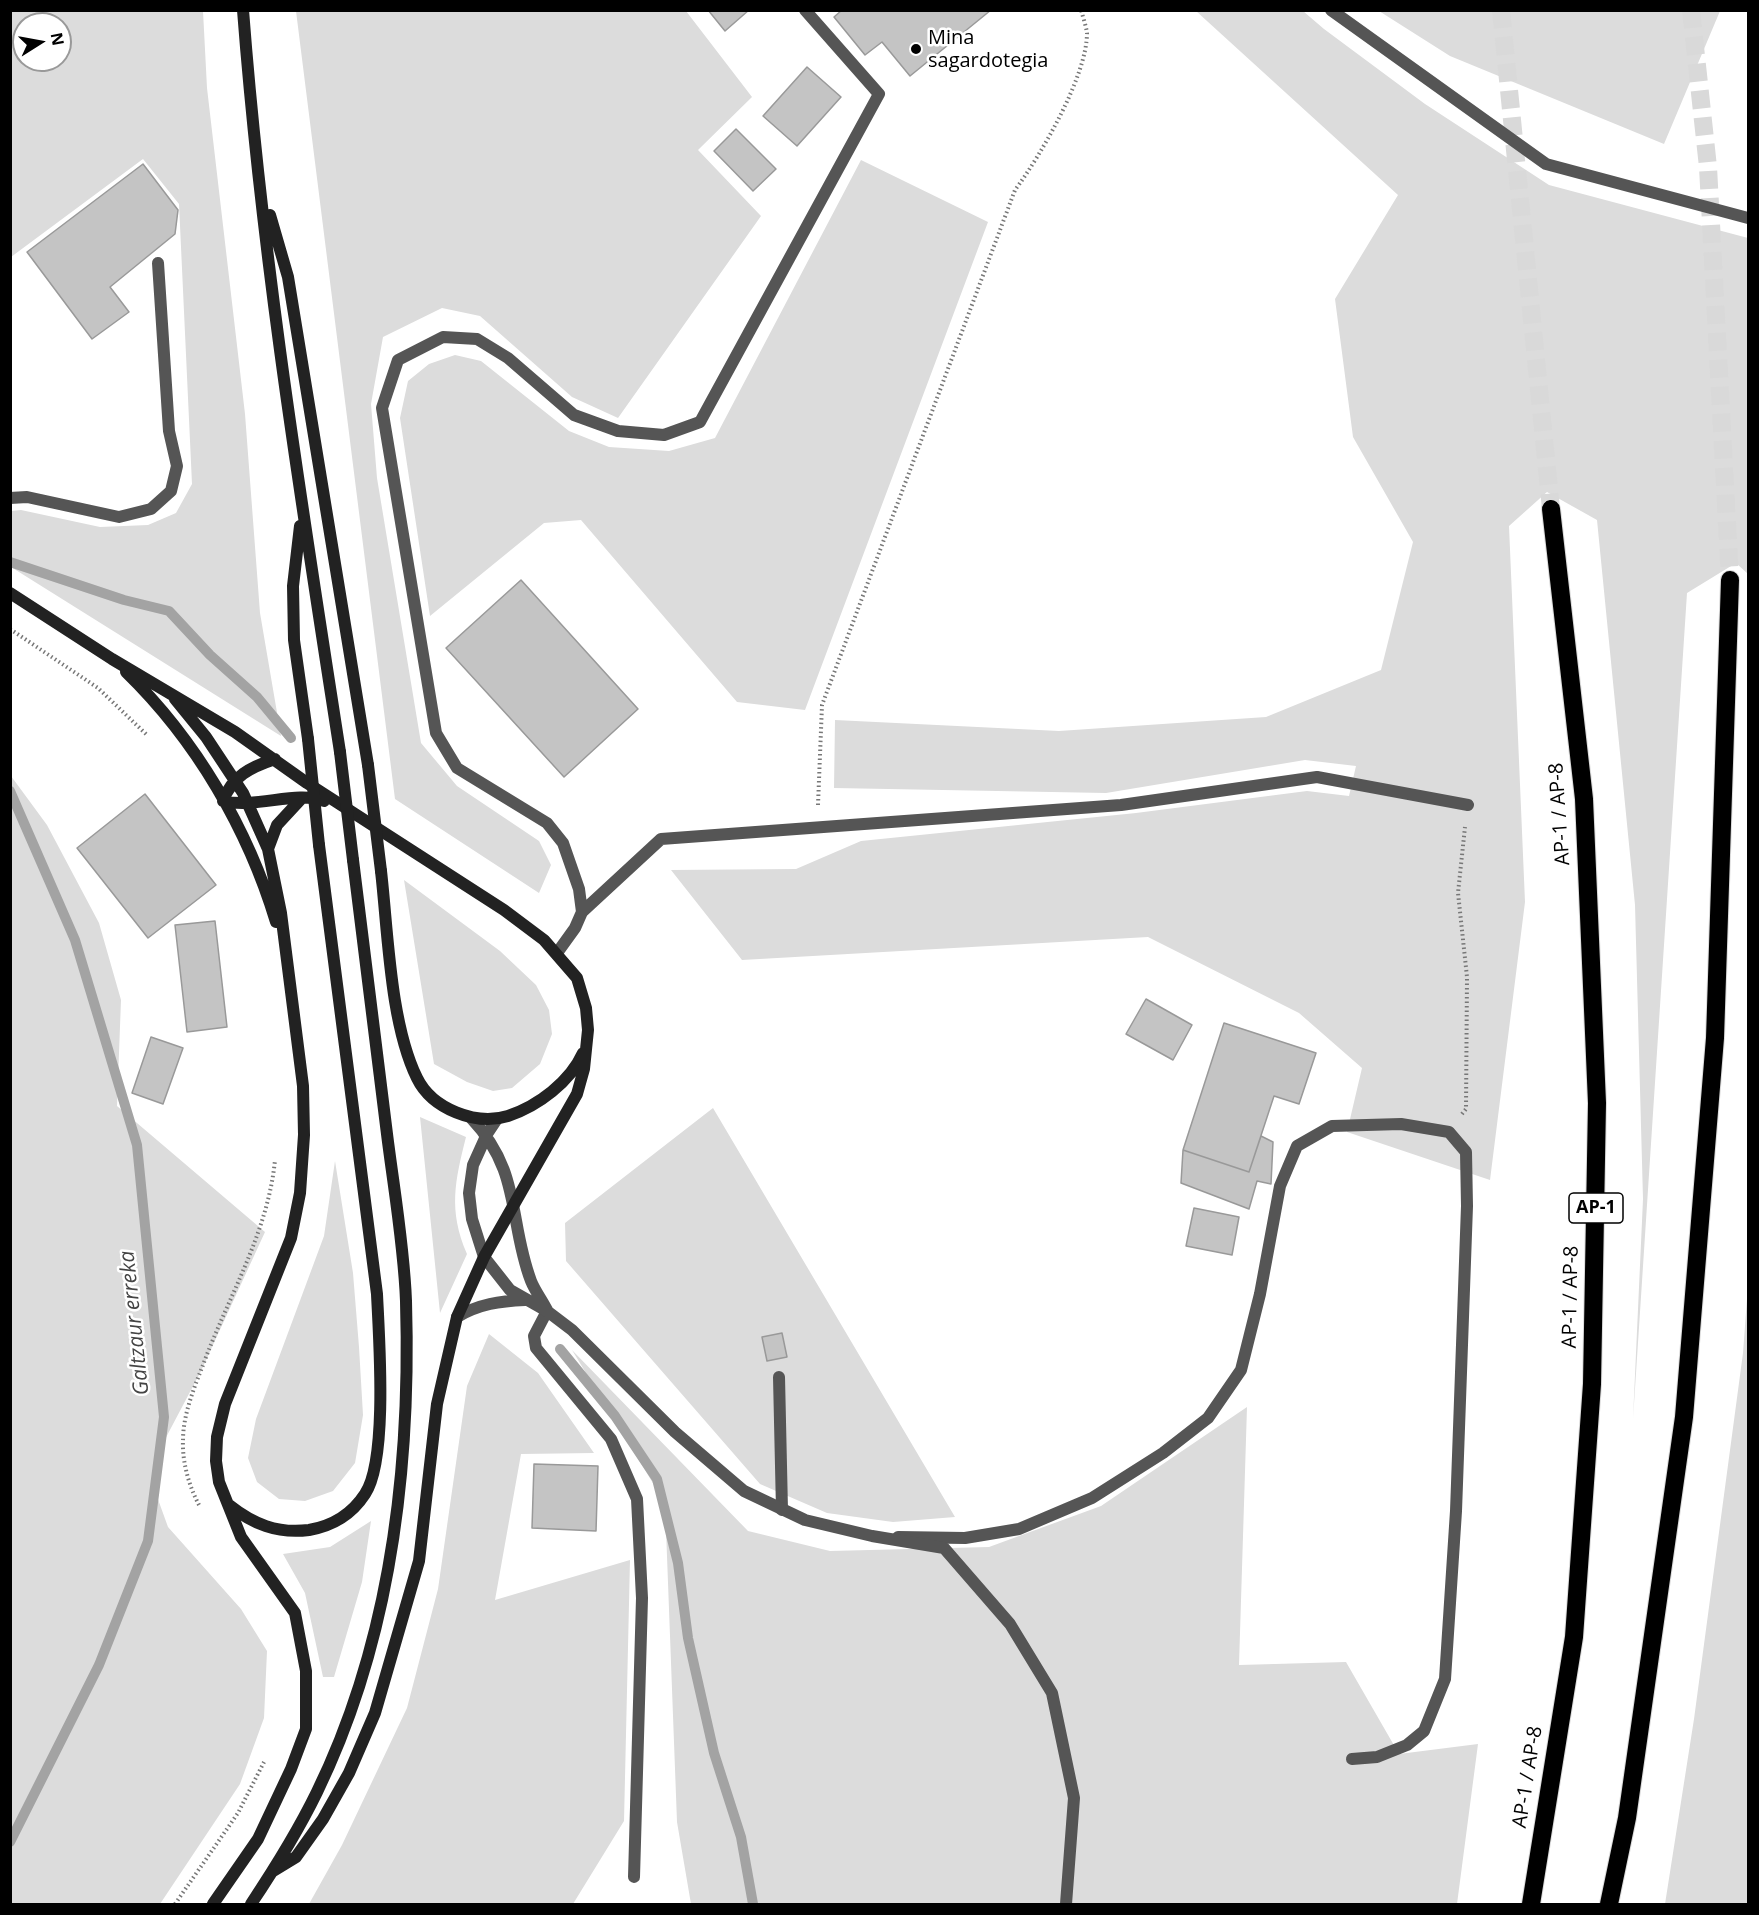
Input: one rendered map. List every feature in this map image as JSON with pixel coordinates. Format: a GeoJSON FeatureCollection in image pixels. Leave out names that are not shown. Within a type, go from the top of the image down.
{"type":"FeatureCollection","features":[{"type":"Feature","properties":{"kind":"highway","name":"AP-1 / AP-8"},"geometry":{"type":"LineString","coordinates":[[1531,1905],[1574,1637],[1592,1384],[1598,1103],[1584,799],[1551,509]]}},
{"type":"Feature","properties":{"kind":"highway"},"geometry":{"type":"LineString","coordinates":[[1609,1905],[1627,1818],[1684,1417],[1714,1038],[1730,580]]}},
{"type":"Feature","properties":{"kind":"street"},"geometry":{"type":"LineString","coordinates":[[243,10],[260,179],[302,510],[340,752],[406,1299],[406,1401],[403,1452],[394,1533],[371,1644],[345,1725],[317,1791],[273,1871],[251,1905]]}},
{"type":"Feature","properties":{"kind":"street"},"geometry":{"type":"LineString","coordinates":[[582,912],[579,889],[563,843],[547,823],[457,768],[436,733],[382,408],[398,360],[443,337],[477,339],[508,358],[574,416],[618,431],[664,435],[700,422],[879,94],[805,10]]}},
{"type":"Feature","properties":{"kind":"street"},"geometry":{"type":"LineString","coordinates":[[1331,10],[1546,164],[1749,218]]}},
{"type":"Feature","properties":{"kind":"street"},"geometry":{"type":"LineString","coordinates":[[260,179],[288,277],[368,765],[399,1015],[418,1080],[433,1098],[471,1118],[486,1134],[507,1177],[532,1282],[547,1311]]}},
{"type":"Feature","properties":{"kind":"street"},"geometry":{"type":"LineString","coordinates":[[10,498],[27,497],[118,517],[151,509],[171,491],[177,466],[169,431],[159,263]]}},
{"type":"Feature","properties":{"kind":"street"},"geometry":{"type":"LineString","coordinates":[[228,1504],[245,1518],[281,1531],[318,1528],[336,1522],[352,1511],[367,1493],[380,1431],[377,1294],[294,640],[293,586],[302,510]]}},
{"type":"Feature","properties":{"kind":"street"},"geometry":{"type":"LineString","coordinates":[[10,593],[275,759],[504,909],[558,953],[577,978],[586,1008],[587,1043],[584,1069],[576,1094],[484,1257],[458,1317],[437,1404],[419,1561],[375,1713],[349,1773],[323,1819],[296,1857],[273,1871]]}},
{"type":"Feature","properties":{"kind":"street"},"geometry":{"type":"LineString","coordinates":[[112,659],[143,689],[186,742],[223,801],[268,897],[285,954]]}},
{"type":"Feature","properties":{"kind":"street"},"geometry":{"type":"LineString","coordinates":[[169,692],[206,737],[234,780],[249,804],[268,849],[276,878],[303,1086],[304,1135],[300,1193],[291,1238],[237,1370],[217,1437],[219,1482],[241,1537],[295,1613],[301,1637],[307,1699],[306,1729],[291,1770],[258,1839],[213,1905]]}},
{"type":"Feature","properties":{"kind":"street"},"geometry":{"type":"LineString","coordinates":[[223,801],[234,780],[245,771],[275,759]]}},
{"type":"Feature","properties":{"kind":"street"},"geometry":{"type":"LineString","coordinates":[[558,953],[575,928],[582,912],[662,839],[1121,805],[1317,777],[1468,805]]}},
{"type":"Feature","properties":{"kind":"street"},"geometry":{"type":"LineString","coordinates":[[223,801],[249,804],[302,798],[319,799],[353,812]]}},
{"type":"Feature","properties":{"kind":"street"},"geometry":{"type":"LineString","coordinates":[[268,849],[277,825],[302,798]]}},
{"type":"Feature","properties":{"kind":"street"},"geometry":{"type":"LineString","coordinates":[[471,1118],[497,1119],[516,1113],[557,1088],[573,1071],[587,1043]]}},
{"type":"Feature","properties":{"kind":"street"},"geometry":{"type":"LineString","coordinates":[[497,1119],[486,1134],[473,1165],[469,1193],[472,1219],[484,1257],[510,1290],[547,1311],[572,1330],[675,1432],[744,1491],[805,1520],[872,1536],[944,1548],[1010,1624],[1052,1693],[1074,1798],[1066,1905]]}},
{"type":"Feature","properties":{"kind":"street"},"geometry":{"type":"LineString","coordinates":[[872,1536],[965,1538],[1019,1529],[1092,1498],[1163,1453],[1208,1418],[1241,1370],[1260,1294],[1280,1186],[1297,1146],[1332,1126],[1401,1124],[1449,1132],[1466,1152],[1467,1206],[1456,1511],[1445,1679],[1424,1731],[1407,1745],[1377,1757],[1352,1758]]}},
{"type":"Feature","properties":{"kind":"street"},"geometry":{"type":"LineString","coordinates":[[458,1317],[473,1308],[527,1300]]}},
{"type":"Feature","properties":{"kind":"street"},"geometry":{"type":"LineString","coordinates":[[547,1311],[534,1336],[536,1348],[611,1439],[637,1499],[642,1598],[634,1877]]}},
{"type":"Feature","properties":{"kind":"street"},"geometry":{"type":"LineString","coordinates":[[779,1377],[782,1510]]}},
{"type":"Feature","properties":{"kind":"path"},"geometry":{"type":"LineString","coordinates":[[818,826],[822,705],[1015,190],[1032,167],[1081,68],[1087,32],[1080,10]]}},
{"type":"Feature","properties":{"kind":"path"},"geometry":{"type":"LineString","coordinates":[[10,629],[98,688],[152,740]]}},
{"type":"Feature","properties":{"kind":"path"},"geometry":{"type":"LineString","coordinates":[[1449,1132],[1466,1109],[1467,977],[1458,893],[1468,805]]}},
{"type":"Feature","properties":{"kind":"path"},"geometry":{"type":"LineString","coordinates":[[204,1514],[189,1487],[183,1440],[195,1384],[256,1239],[272,1191],[276,1149]]}},
{"type":"Feature","properties":{"kind":"path"},"geometry":{"type":"LineString","coordinates":[[174,1905],[238,1813],[266,1759]]}},
{"type":"Feature","properties":{"kind":"shaded area"},"geometry":{"type":"Polygon","coordinates":[[[10,11],[203,11],[207,88],[245,414],[260,613],[281,736],[11,567],[11,511],[21,510],[100,527],[148,525],[176,513],[192,484],[179,204],[143,159],[11,257],[10,11]]]}},
{"type":"Feature","properties":{"kind":"shaded area"},"geometry":{"type":"Polygon","coordinates":[[[296,11],[686,11],[752,97],[698,150],[761,216],[618,418],[572,397],[480,316],[442,308],[383,337],[371,404],[377,478],[421,743],[457,786],[539,841],[551,865],[539,893],[395,799],[296,11]]]}},
{"type":"Feature","properties":{"kind":"shaded area"},"geometry":{"type":"Polygon","coordinates":[[[1196,11],[1303,11],[1425,104],[1549,185],[1748,238],[1748,574],[1736,563],[1687,593],[1633,1419],[1643,1199],[1635,905],[1597,520],[1547,492],[1509,526],[1525,902],[1490,1180],[1347,1132],[1362,1068],[1299,1013],[1148,937],[742,960],[671,870],[796,869],[861,841],[1136,813],[1307,791],[1349,796],[1356,766],[1305,760],[1106,793],[834,788],[835,720],[1059,731],[1266,717],[1381,670],[1413,542],[1353,437],[1335,299],[1398,195],[1196,11]]]}},
{"type":"Feature","properties":{"kind":"shaded area"},"geometry":{"type":"Polygon","coordinates":[[[1379,11],[1720,11],[1664,144],[1450,56],[1379,11]]]}},
{"type":"Feature","properties":{"kind":"shaded area"},"geometry":{"type":"Polygon","coordinates":[[[861,160],[988,222],[805,710],[737,702],[581,520],[544,523],[430,616],[400,418],[408,381],[429,364],[455,355],[481,361],[569,431],[609,447],[669,451],[715,438],[861,160]]]}},
{"type":"Feature","properties":{"kind":"shaded area"},"geometry":{"type":"Polygon","coordinates":[[[11,776],[47,825],[99,923],[121,1000],[117,1106],[265,1232],[201,1371],[162,1445],[155,1491],[168,1527],[241,1609],[267,1651],[264,1718],[240,1784],[160,1904],[11,1904],[11,776]]]}},
{"type":"Feature","properties":{"kind":"shaded area"},"geometry":{"type":"Polygon","coordinates":[[[404,880],[500,951],[536,985],[549,1010],[552,1034],[540,1064],[512,1088],[493,1091],[467,1082],[434,1064],[404,880]]]}},
{"type":"Feature","properties":{"kind":"shaded area"},"geometry":{"type":"Polygon","coordinates":[[[713,1108],[955,1517],[893,1522],[827,1513],[760,1484],[566,1261],[565,1223],[713,1108]]]}},
{"type":"Feature","properties":{"kind":"shaded area"},"geometry":{"type":"Polygon","coordinates":[[[420,1117],[466,1137],[456,1182],[455,1209],[467,1254],[440,1313],[420,1117]]]}},
{"type":"Feature","properties":{"kind":"shaded area"},"geometry":{"type":"Polygon","coordinates":[[[335,1161],[353,1273],[363,1415],[355,1463],[333,1491],[305,1501],[279,1499],[257,1482],[248,1458],[256,1419],[324,1236],[335,1161]]]}},
{"type":"Feature","properties":{"kind":"shaded area"},"geometry":{"type":"Polygon","coordinates":[[[1748,1285],[1748,1904],[1665,1904],[1694,1719],[1743,1353],[1748,1285]]]}},
{"type":"Feature","properties":{"kind":"shaded area"},"geometry":{"type":"Polygon","coordinates":[[[489,1334],[538,1373],[594,1453],[521,1454],[495,1600],[630,1560],[624,1821],[573,1904],[309,1904],[342,1845],[407,1708],[438,1589],[467,1386],[489,1334]]]}},
{"type":"Feature","properties":{"kind":"shaded area"},"geometry":{"type":"Polygon","coordinates":[[[572,1350],[748,1531],[830,1551],[989,1547],[1101,1506],[1247,1407],[1239,1665],[1346,1662],[1399,1754],[1478,1744],[1457,1904],[691,1904],[677,1822],[665,1503],[572,1350]]]}},
{"type":"Feature","properties":{"kind":"shaded area"},"geometry":{"type":"Polygon","coordinates":[[[371,1521],[362,1582],[334,1677],[323,1677],[305,1593],[283,1554],[330,1547],[371,1521]]]}},
{"type":"Feature","properties":{"kind":"building"},"geometry":{"type":"Polygon","coordinates":[[[708,10],[749,10],[725,31],[708,10]]]}},
{"type":"Feature","properties":{"kind":"building","name":"Mina sagardotegia"},"geometry":{"type":"Polygon","coordinates":[[[842,10],[991,10],[910,76],[882,42],[865,55],[834,17],[842,10]]]}},
{"type":"Feature","properties":{"kind":"building"},"geometry":{"type":"Polygon","coordinates":[[[807,67],[841,97],[797,146],[763,116],[807,67]]]}},
{"type":"Feature","properties":{"kind":"building"},"geometry":{"type":"Polygon","coordinates":[[[736,129],[776,169],[753,191],[714,151],[736,129]]]}},
{"type":"Feature","properties":{"kind":"building"},"geometry":{"type":"Polygon","coordinates":[[[143,164],[178,210],[175,234],[110,287],[129,312],[92,339],[27,252],[143,164]]]}},
{"type":"Feature","properties":{"kind":"building"},"geometry":{"type":"Polygon","coordinates":[[[521,580],[638,709],[564,777],[446,648],[521,580]]]}},
{"type":"Feature","properties":{"kind":"building"},"geometry":{"type":"Polygon","coordinates":[[[145,794],[216,885],[148,938],[77,848],[145,794]]]}},
{"type":"Feature","properties":{"kind":"building"},"geometry":{"type":"Polygon","coordinates":[[[215,921],[227,1027],[187,1032],[175,925],[215,921]]]}},
{"type":"Feature","properties":{"kind":"building"},"geometry":{"type":"Polygon","coordinates":[[[1146,999],[1192,1025],[1173,1060],[1126,1034],[1146,999]]]}},
{"type":"Feature","properties":{"kind":"building"},"geometry":{"type":"Polygon","coordinates":[[[1224,1023],[1316,1053],[1299,1104],[1274,1096],[1249,1172],[1183,1150],[1224,1023]]]}},
{"type":"Feature","properties":{"kind":"building"},"geometry":{"type":"Polygon","coordinates":[[[151,1037],[183,1048],[163,1104],[132,1093],[151,1037]]]}},
{"type":"Feature","properties":{"kind":"building"},"geometry":{"type":"Polygon","coordinates":[[[1261,1136],[1273,1142],[1271,1184],[1257,1181],[1249,1209],[1181,1183],[1183,1150],[1249,1172],[1261,1136]]]}},
{"type":"Feature","properties":{"kind":"building"},"geometry":{"type":"Polygon","coordinates":[[[1194,1208],[1239,1217],[1232,1255],[1186,1246],[1194,1208]]]}},
{"type":"Feature","properties":{"kind":"building"},"geometry":{"type":"Polygon","coordinates":[[[782,1333],[787,1357],[767,1361],[762,1337],[782,1333]]]}},
{"type":"Feature","properties":{"kind":"building"},"geometry":{"type":"Polygon","coordinates":[[[534,1464],[598,1466],[596,1531],[532,1528],[534,1464]]]}},
{"type":"Feature","properties":{"kind":"waterway"},"geometry":{"type":"LineString","coordinates":[[10,562],[124,600],[169,611],[210,655],[257,697],[291,738]]}},
{"type":"Feature","properties":{"kind":"waterway","name":"Galtzaur erreka"},"geometry":{"type":"LineString","coordinates":[[10,791],[75,940],[137,1145],[164,1417],[148,1541],[99,1665],[10,1842]]}},
{"type":"Feature","properties":{"kind":"waterway"},"geometry":{"type":"LineString","coordinates":[[560,1349],[615,1416],[657,1479],[678,1563],[688,1638],[714,1753],[741,1837],[753,1904]]}},
{"type":"Feature","properties":{"kind":"tunnel"},"geometry":{"type":"LineString","coordinates":[[1501,10],[1551,509]]}},
{"type":"Feature","properties":{"kind":"tunnel"},"geometry":{"type":"LineString","coordinates":[[1691,10],[1708,167],[1730,580]]}},
{"type":"Feature","properties":{"kind":"place","name":"Mina sagardotegia"},"geometry":{"type":"Point","coordinates":[916,49]}}]}
